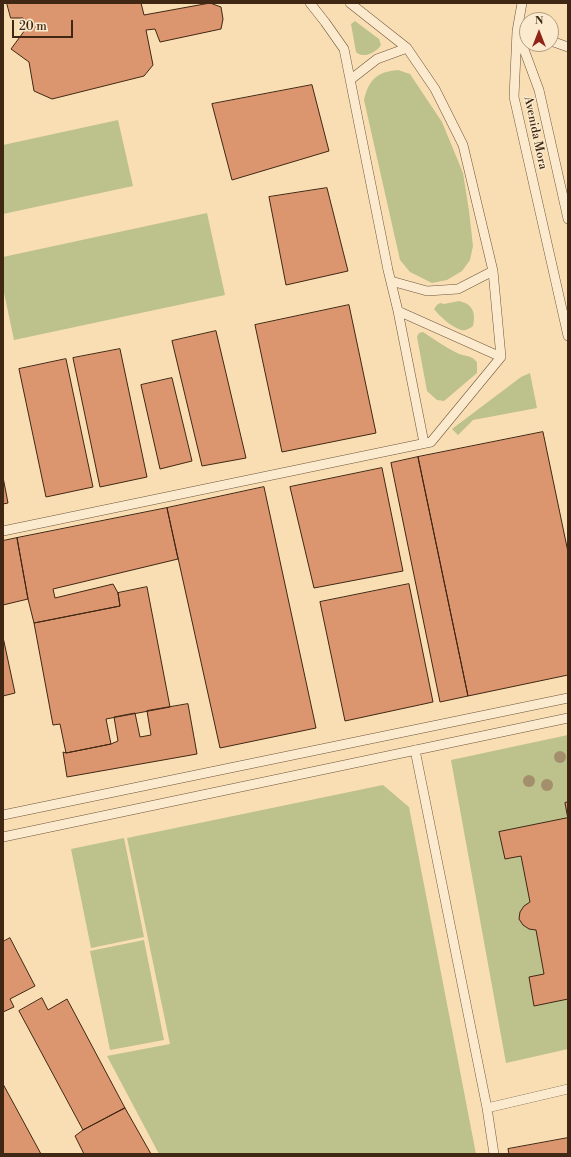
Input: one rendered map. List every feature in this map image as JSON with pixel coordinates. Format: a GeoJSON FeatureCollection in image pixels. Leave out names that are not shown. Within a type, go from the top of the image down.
{"type":"FeatureCollection","features":[{"type":"Feature","properties":{"kind":"lane"},"geometry":{"type":"LineString","coordinates":[[310,3],[344,49],[424,443]]}},
{"type":"Feature","properties":{"kind":"lane"},"geometry":{"type":"LineString","coordinates":[[3,531],[431,442],[501,357],[493,272],[463,145],[435,89],[407,48],[350,3]]}},
{"type":"Feature","properties":{"kind":"lane"},"geometry":{"type":"LineString","coordinates":[[517,31],[522,3]]}},
{"type":"Feature","properties":{"kind":"lane","name":"Avenida Mora"},"geometry":{"type":"LineString","coordinates":[[517,31],[539,90],[568,219]]}},
{"type":"Feature","properties":{"kind":"lane","name":"Avenida Mora"},"geometry":{"type":"LineString","coordinates":[[517,31],[514,97],[568,336]]}},
{"type":"Feature","properties":{"kind":"lane"},"geometry":{"type":"LineString","coordinates":[[350,80],[377,59],[407,48]]}},
{"type":"Feature","properties":{"kind":"lane"},"geometry":{"type":"LineString","coordinates":[[390,281],[426,291],[458,289],[493,272]]}},
{"type":"Feature","properties":{"kind":"lane"},"geometry":{"type":"LineString","coordinates":[[398,311],[501,357]]}},
{"type":"Feature","properties":{"kind":"lane"},"geometry":{"type":"LineString","coordinates":[[3,815],[568,698]]}},
{"type":"Feature","properties":{"kind":"lane"},"geometry":{"type":"LineString","coordinates":[[3,837],[568,718]]}},
{"type":"Feature","properties":{"kind":"lane"},"geometry":{"type":"LineString","coordinates":[[415,750],[487,1108],[494,1154]]}},
{"type":"Feature","properties":{"kind":"lane"},"geometry":{"type":"LineString","coordinates":[[487,1108],[568,1089]]}},
{"type":"Feature","properties":{"kind":"green space"},"geometry":{"type":"Polygon","coordinates":[[[355,21],[379,39],[381,45],[373,53],[362,55],[356,52],[351,24],[355,21]]]}},
{"type":"Feature","properties":{"kind":"green space"},"geometry":{"type":"Polygon","coordinates":[[[398,70],[410,74],[442,122],[463,173],[473,246],[470,260],[462,271],[447,280],[432,283],[410,272],[400,260],[364,100],[368,87],[375,78],[379,75],[398,70]]]}},
{"type":"Feature","properties":{"kind":"green space"},"geometry":{"type":"Polygon","coordinates":[[[118,120],[133,186],[3,214],[3,145],[118,120]]]}},
{"type":"Feature","properties":{"kind":"green space"},"geometry":{"type":"Polygon","coordinates":[[[207,213],[225,295],[14,340],[3,288],[3,257],[207,213]]]}},
{"type":"Feature","properties":{"kind":"green space"},"geometry":{"type":"Polygon","coordinates":[[[459,301],[468,304],[474,313],[473,326],[466,330],[458,329],[450,324],[434,309],[440,303],[444,304],[459,301]]]}},
{"type":"Feature","properties":{"kind":"green space"},"geometry":{"type":"Polygon","coordinates":[[[423,332],[453,351],[470,357],[477,362],[477,373],[444,401],[437,400],[427,391],[417,337],[419,333],[423,332]]]}},
{"type":"Feature","properties":{"kind":"green space"},"geometry":{"type":"Polygon","coordinates":[[[530,373],[537,408],[473,420],[458,435],[452,429],[521,377],[530,373]]]}},
{"type":"Feature","properties":{"kind":"green space"},"geometry":{"type":"Polygon","coordinates":[[[568,735],[568,1049],[506,1063],[451,760],[568,735]]]}},
{"type":"Feature","properties":{"kind":"green space"},"geometry":{"type":"Polygon","coordinates":[[[383,785],[409,807],[476,1154],[159,1154],[107,1056],[170,1044],[127,838],[383,785]]]}},
{"type":"Feature","properties":{"kind":"green space"},"geometry":{"type":"Polygon","coordinates":[[[124,838],[144,937],[91,948],[71,849],[124,838]]]}},
{"type":"Feature","properties":{"kind":"green space"},"geometry":{"type":"Polygon","coordinates":[[[144,940],[164,1040],[110,1050],[90,951],[144,940]]]}},
{"type":"Feature","properties":{"kind":"building"},"geometry":{"type":"Polygon","coordinates":[[[7,3],[141,3],[144,15],[210,3],[221,7],[223,19],[221,29],[160,42],[155,29],[146,30],[153,65],[144,76],[52,99],[34,91],[29,62],[11,49],[25,30],[23,18],[11,18],[7,3]]]}},
{"type":"Feature","properties":{"kind":"building"},"geometry":{"type":"Polygon","coordinates":[[[312,85],[329,151],[232,180],[212,104],[312,85]]]}},
{"type":"Feature","properties":{"kind":"building"},"geometry":{"type":"Polygon","coordinates":[[[327,188],[348,271],[286,285],[269,197],[327,188]]]}},
{"type":"Feature","properties":{"kind":"building"},"geometry":{"type":"Polygon","coordinates":[[[349,305],[376,433],[282,452],[255,325],[349,305]]]}},
{"type":"Feature","properties":{"kind":"building"},"geometry":{"type":"Polygon","coordinates":[[[216,331],[246,458],[202,466],[172,341],[216,331]]]}},
{"type":"Feature","properties":{"kind":"building"},"geometry":{"type":"Polygon","coordinates":[[[120,349],[147,477],[100,487],[73,358],[120,349]]]}},
{"type":"Feature","properties":{"kind":"building"},"geometry":{"type":"Polygon","coordinates":[[[66,359],[93,487],[46,497],[19,369],[66,359]]]}},
{"type":"Feature","properties":{"kind":"building"},"geometry":{"type":"Polygon","coordinates":[[[172,378],[192,461],[160,469],[141,385],[172,378]]]}},
{"type":"Feature","properties":{"kind":"building"},"geometry":{"type":"Polygon","coordinates":[[[543,432],[568,552],[568,675],[468,696],[418,457],[543,432]]]}},
{"type":"Feature","properties":{"kind":"building"},"geometry":{"type":"Polygon","coordinates":[[[418,457],[468,696],[440,702],[391,463],[418,457]]]}},
{"type":"Feature","properties":{"kind":"building"},"geometry":{"type":"Polygon","coordinates":[[[382,468],[403,571],[314,588],[290,487],[382,468]]]}},
{"type":"Feature","properties":{"kind":"building"},"geometry":{"type":"Polygon","coordinates":[[[3,477],[8,503],[3,504],[3,477]]]}},
{"type":"Feature","properties":{"kind":"building"},"geometry":{"type":"Polygon","coordinates":[[[264,487],[316,728],[220,748],[167,508],[264,487]]]}},
{"type":"Feature","properties":{"kind":"building"},"geometry":{"type":"Polygon","coordinates":[[[167,508],[178,559],[53,589],[55,598],[113,584],[118,593],[120,606],[34,623],[17,538],[167,508]]]}},
{"type":"Feature","properties":{"kind":"building"},"geometry":{"type":"Polygon","coordinates":[[[17,538],[28,599],[3,605],[3,541],[17,538]]]}},
{"type":"Feature","properties":{"kind":"building"},"geometry":{"type":"Polygon","coordinates":[[[409,584],[433,702],[345,721],[320,602],[409,584]]]}},
{"type":"Feature","properties":{"kind":"building"},"geometry":{"type":"Polygon","coordinates":[[[147,587],[170,707],[106,719],[111,744],[66,753],[60,724],[53,725],[34,623],[120,606],[118,593],[147,587]]]}},
{"type":"Feature","properties":{"kind":"building"},"geometry":{"type":"Polygon","coordinates":[[[3,637],[15,693],[3,696],[3,637]]]}},
{"type":"Feature","properties":{"kind":"building"},"geometry":{"type":"Polygon","coordinates":[[[188,704],[197,754],[67,777],[63,752],[66,753],[111,744],[118,741],[114,717],[135,713],[140,737],[151,735],[147,711],[188,704]]]}},
{"type":"Feature","properties":{"kind":"building"},"geometry":{"type":"Polygon","coordinates":[[[568,802],[568,819],[565,803],[568,802]]]}},
{"type":"Feature","properties":{"kind":"building"},"geometry":{"type":"Polygon","coordinates":[[[568,818],[568,999],[534,1006],[529,977],[544,974],[536,930],[529,929],[523,925],[519,919],[520,912],[524,906],[530,902],[521,856],[505,859],[499,832],[568,818]]]}},
{"type":"Feature","properties":{"kind":"building"},"geometry":{"type":"Polygon","coordinates":[[[10,938],[35,986],[10,999],[14,1007],[3,1012],[3,942],[10,938]]]}},
{"type":"Feature","properties":{"kind":"building"},"geometry":{"type":"Polygon","coordinates":[[[42,998],[48,1010],[67,999],[125,1108],[83,1130],[19,1011],[42,998]]]}},
{"type":"Feature","properties":{"kind":"building"},"geometry":{"type":"Polygon","coordinates":[[[3,1084],[41,1154],[3,1154],[3,1084]]]}},
{"type":"Feature","properties":{"kind":"building"},"geometry":{"type":"Polygon","coordinates":[[[125,1108],[151,1154],[84,1154],[75,1136],[83,1130],[125,1108]]]}},
{"type":"Feature","properties":{"kind":"building"},"geometry":{"type":"Polygon","coordinates":[[[568,1138],[568,1154],[509,1154],[508,1149],[568,1138]]]}}]}
